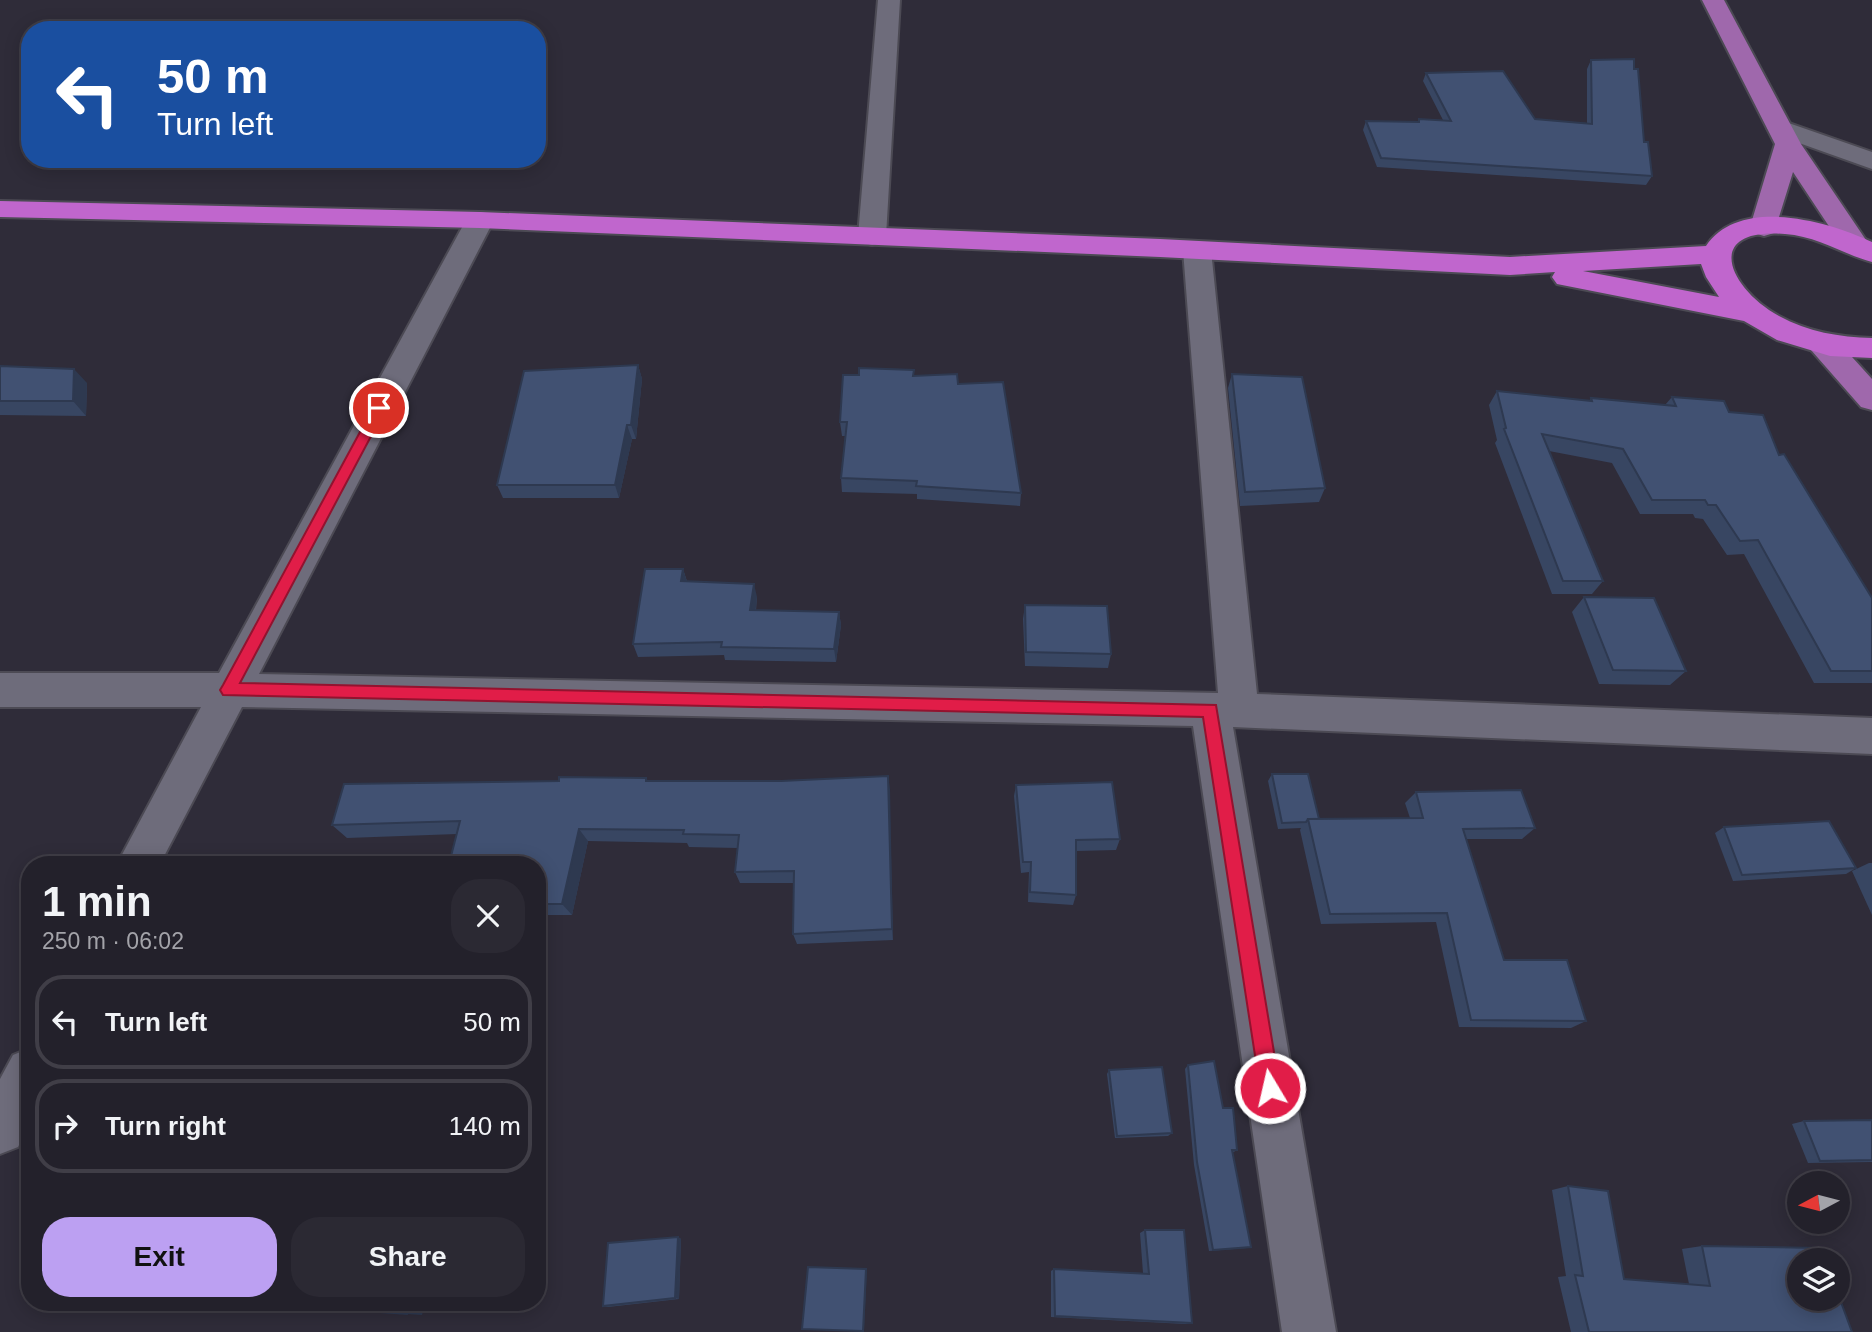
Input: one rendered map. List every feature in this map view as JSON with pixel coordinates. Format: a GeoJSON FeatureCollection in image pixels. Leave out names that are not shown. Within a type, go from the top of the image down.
{"type":"FeatureCollection","features":[{"type":"Feature","properties":{"kind":"highway"},"geometry":{"type":"LineString","coordinates":[[0,209],[480,220],[1510,266],[1716,254]]}},
{"type":"Feature","properties":{"kind":"highway"},"geometry":{"type":"LineString","coordinates":[[1863,248],[1813,231],[1764,227],[1741,231],[1724,240],[1716,254],[1717,271],[1729,292],[1752,313],[1785,331],[1822,343],[1872,348]]}},
{"type":"Feature","properties":{"kind":"highway"},"geometry":{"type":"LineString","coordinates":[[1510,266],[1752,313]]}},
{"type":"Feature","properties":{"kind":"main road"},"geometry":{"type":"LineString","coordinates":[[1713,0],[1784,136],[1863,248]]}},
{"type":"Feature","properties":{"kind":"main road"},"geometry":{"type":"LineString","coordinates":[[1764,227],[1784,136]]}},
{"type":"Feature","properties":{"kind":"main road"},"geometry":{"type":"LineString","coordinates":[[1822,343],[1872,399]]}},
{"type":"Feature","properties":{"kind":"street"},"geometry":{"type":"LineString","coordinates":[[872,236],[889,0]]}},
{"type":"Feature","properties":{"kind":"street"},"geometry":{"type":"LineString","coordinates":[[1784,136],[1872,161]]}},
{"type":"Feature","properties":{"kind":"street"},"geometry":{"type":"LineString","coordinates":[[142,856],[480,220]]}},
{"type":"Feature","properties":{"kind":"street"},"geometry":{"type":"LineString","coordinates":[[1197,250],[1225,710],[1309,1332]]}},
{"type":"Feature","properties":{"kind":"street"},"geometry":{"type":"LineString","coordinates":[[0,690],[228,690],[1225,710],[1872,736]]}},
{"type":"Feature","properties":{"kind":"street"},"geometry":{"type":"LineString","coordinates":[[0,1129],[21,1089]]}},
{"type":"Feature","properties":{"kind":"building"},"geometry":{"type":"Polygon","coordinates":[[[1634,59],[1634,69],[1638,69],[1644,142],[1648,142],[1652,176],[1381,158],[1366,121],[1451,121],[1426,73],[1503,71],[1535,119],[1592,124],[1591,60],[1634,59]]]}},
{"type":"Feature","properties":{"kind":"building"},"geometry":{"type":"Polygon","coordinates":[[[638,365],[631,425],[627,425],[615,485],[497,485],[524,371],[638,365]]]}},
{"type":"Feature","properties":{"kind":"building"},"geometry":{"type":"Polygon","coordinates":[[[0,366],[74,369],[73,401],[0,401],[0,366]]]}},
{"type":"Feature","properties":{"kind":"building"},"geometry":{"type":"Polygon","coordinates":[[[859,368],[914,370],[913,376],[957,374],[958,384],[1003,382],[1021,493],[916,486],[917,481],[841,478],[847,422],[840,422],[843,375],[859,375],[859,368]]]}},
{"type":"Feature","properties":{"kind":"building"},"geometry":{"type":"Polygon","coordinates":[[[1232,374],[1302,377],[1325,488],[1245,492],[1232,374]]]}},
{"type":"Feature","properties":{"kind":"building"},"geometry":{"type":"Polygon","coordinates":[[[1497,391],[1676,406],[1672,397],[1724,401],[1729,412],[1763,415],[1779,455],[1784,454],[1872,598],[1872,671],[1831,671],[1758,540],[1740,541],[1716,505],[1708,505],[1705,500],[1652,500],[1623,449],[1542,434],[1603,581],[1563,581],[1504,429],[1506,428],[1497,391]]]}},
{"type":"Feature","properties":{"kind":"building"},"geometry":{"type":"Polygon","coordinates":[[[645,569],[683,569],[681,581],[754,584],[750,610],[839,612],[834,649],[721,647],[722,642],[633,644],[645,569]]]}},
{"type":"Feature","properties":{"kind":"building"},"geometry":{"type":"Polygon","coordinates":[[[1584,597],[1654,598],[1686,671],[1613,670],[1584,597]]]}},
{"type":"Feature","properties":{"kind":"building"},"geometry":{"type":"Polygon","coordinates":[[[1025,605],[1107,606],[1111,654],[1026,652],[1025,605]]]}},
{"type":"Feature","properties":{"kind":"building"},"geometry":{"type":"Polygon","coordinates":[[[1272,774],[1308,774],[1319,819],[1282,823],[1272,774]]]}},
{"type":"Feature","properties":{"kind":"building"},"geometry":{"type":"Polygon","coordinates":[[[888,776],[892,929],[793,934],[794,871],[735,872],[739,835],[683,834],[684,830],[579,829],[562,904],[546,904],[546,856],[451,856],[460,821],[332,825],[344,784],[559,781],[559,777],[646,778],[646,781],[781,781],[888,776]]]}},
{"type":"Feature","properties":{"kind":"building"},"geometry":{"type":"Polygon","coordinates":[[[1112,782],[1120,839],[1076,840],[1076,895],[1030,892],[1031,862],[1023,862],[1016,785],[1112,782]]]}},
{"type":"Feature","properties":{"kind":"building"},"geometry":{"type":"Polygon","coordinates":[[[1521,790],[1535,828],[1463,829],[1504,960],[1567,960],[1586,1021],[1471,1020],[1447,913],[1330,914],[1308,819],[1423,818],[1416,792],[1521,790]]]}},
{"type":"Feature","properties":{"kind":"building"},"geometry":{"type":"Polygon","coordinates":[[[1829,821],[1856,868],[1742,875],[1724,827],[1829,821]]]}},
{"type":"Feature","properties":{"kind":"building"},"geometry":{"type":"Polygon","coordinates":[[[1214,1061],[1223,1108],[1233,1108],[1237,1150],[1232,1150],[1251,1247],[1213,1250],[1197,1162],[1188,1065],[1214,1061]]]}},
{"type":"Feature","properties":{"kind":"building"},"geometry":{"type":"Polygon","coordinates":[[[1162,1067],[1172,1133],[1117,1136],[1109,1070],[1162,1067]]]}},
{"type":"Feature","properties":{"kind":"building"},"geometry":{"type":"Polygon","coordinates":[[[1872,1120],[1872,1160],[1820,1161],[1804,1121],[1872,1120]]]}},
{"type":"Feature","properties":{"kind":"building"},"geometry":{"type":"Polygon","coordinates":[[[1568,1186],[1608,1191],[1624,1279],[1710,1286],[1702,1246],[1820,1248],[1787,1248],[1787,1311],[1844,1311],[1852,1332],[1589,1332],[1575,1275],[1583,1276],[1568,1186]]]}},
{"type":"Feature","properties":{"kind":"building"},"geometry":{"type":"Polygon","coordinates":[[[1145,1230],[1184,1230],[1192,1323],[1055,1316],[1054,1269],[1149,1274],[1145,1230]]]}},
{"type":"Feature","properties":{"kind":"building"},"geometry":{"type":"Polygon","coordinates":[[[678,1237],[675,1298],[603,1306],[608,1243],[678,1237]]]}},
{"type":"Feature","properties":{"kind":"building"},"geometry":{"type":"Polygon","coordinates":[[[808,1267],[866,1269],[863,1331],[802,1329],[808,1267]]]}},
{"type":"Feature","properties":{"kind":"building"},"geometry":{"type":"Polygon","coordinates":[[[366,1311],[408,1311],[407,1314],[366,1311]]]}},
{"type":"Feature","properties":{"kind":"route"},"geometry":{"type":"LineString","coordinates":[[379,408],[228,690],[1210,710],[1270,1088]]}}]}
